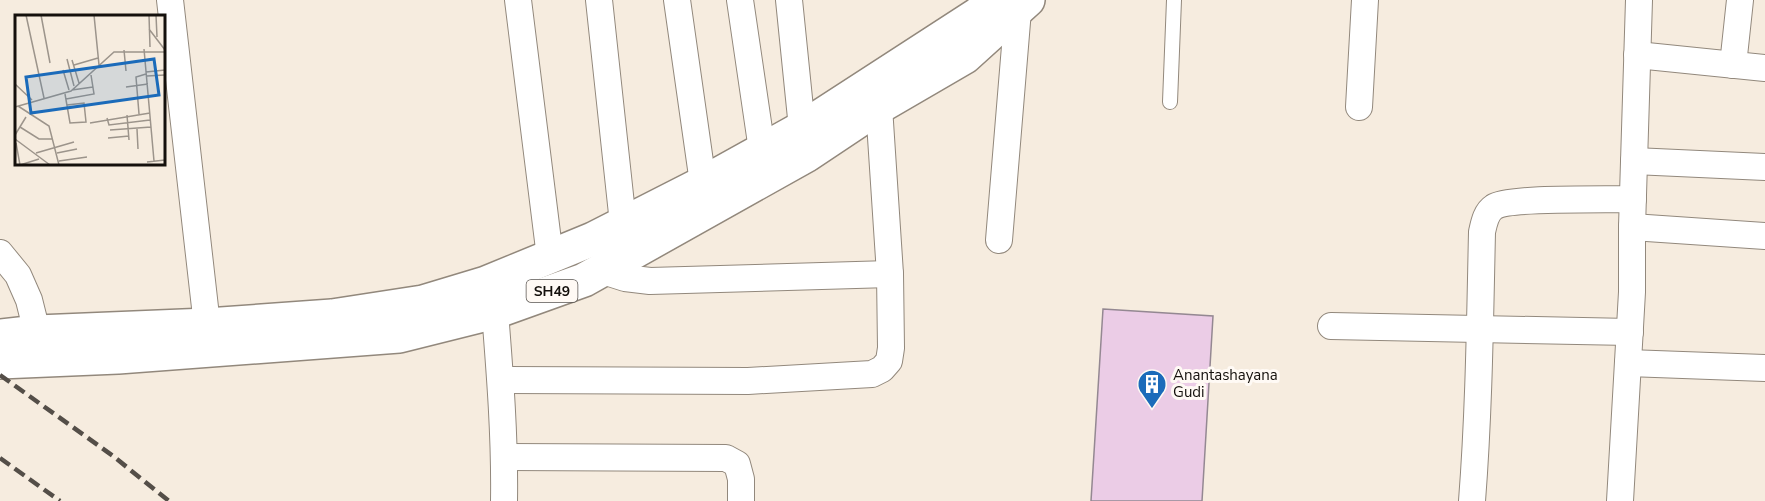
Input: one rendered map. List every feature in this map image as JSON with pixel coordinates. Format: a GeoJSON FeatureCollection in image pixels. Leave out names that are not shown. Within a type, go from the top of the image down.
{"type":"FeatureCollection","features":[{"type":"Feature","properties":{"kind":"main road","name":"SH49"},"geometry":{"type":"LineString","coordinates":[[0,336],[332,316],[423,302],[486,283],[593,239],[703,183],[802,128],[978,14],[1014,3]]}},
{"type":"Feature","properties":{"kind":"main road","name":"SH49"},"geometry":{"type":"LineString","coordinates":[[0,363],[118,357],[399,336],[495,312],[584,279],[807,155],[879,107],[965,57],[1014,3]]}},
{"type":"Feature","properties":{"kind":"street"},"geometry":{"type":"LineString","coordinates":[[170,0],[207,325]]}},
{"type":"Feature","properties":{"kind":"street"},"geometry":{"type":"LineString","coordinates":[[518,0],[550,257]]}},
{"type":"Feature","properties":{"kind":"street"},"geometry":{"type":"LineString","coordinates":[[599,0],[623,223]]}},
{"type":"Feature","properties":{"kind":"street"},"geometry":{"type":"LineString","coordinates":[[677,0],[703,183]]}},
{"type":"Feature","properties":{"kind":"street"},"geometry":{"type":"LineString","coordinates":[[740,0],[762,150]]}},
{"type":"Feature","properties":{"kind":"street"},"geometry":{"type":"LineString","coordinates":[[789,0],[802,128]]}},
{"type":"Feature","properties":{"kind":"street"},"geometry":{"type":"LineString","coordinates":[[1359,107],[1365,0]]}},
{"type":"Feature","properties":{"kind":"street"},"geometry":{"type":"LineString","coordinates":[[1620,501],[1632,292],[1639,0]]}},
{"type":"Feature","properties":{"kind":"street"},"geometry":{"type":"LineString","coordinates":[[1733,65],[1740,0]]}},
{"type":"Feature","properties":{"kind":"street"},"geometry":{"type":"LineString","coordinates":[[999,240],[1014,3]]}},
{"type":"Feature","properties":{"kind":"street"},"geometry":{"type":"LineString","coordinates":[[1637,56],[1765,68]]}},
{"type":"Feature","properties":{"kind":"street"},"geometry":{"type":"LineString","coordinates":[[501,380],[748,381],[872,374],[882,369],[889,361],[891,348],[890,274],[879,107]]}},
{"type":"Feature","properties":{"kind":"street"},"geometry":{"type":"LineString","coordinates":[[1634,161],[1765,167]]}},
{"type":"Feature","properties":{"kind":"street"},"geometry":{"type":"LineString","coordinates":[[1472,501],[1482,232],[1485,218],[1494,207],[1515,201],[1633,199]]}},
{"type":"Feature","properties":{"kind":"street"},"geometry":{"type":"LineString","coordinates":[[1632,227],[1765,236]]}},
{"type":"Feature","properties":{"kind":"street"},"geometry":{"type":"LineString","coordinates":[[0,254],[18,275],[37,332]]}},
{"type":"Feature","properties":{"kind":"street"},"geometry":{"type":"LineString","coordinates":[[600,270],[625,278],[650,281],[890,274]]}},
{"type":"Feature","properties":{"kind":"street"},"geometry":{"type":"LineString","coordinates":[[495,312],[501,380],[504,501]]}},
{"type":"Feature","properties":{"kind":"street"},"geometry":{"type":"LineString","coordinates":[[1331,326],[1630,332]]}},
{"type":"Feature","properties":{"kind":"street"},"geometry":{"type":"LineString","coordinates":[[1628,363],[1765,368]]}},
{"type":"Feature","properties":{"kind":"street"},"geometry":{"type":"LineString","coordinates":[[504,457],[726,458],[737,464],[741,478],[741,501]]}},
{"type":"Feature","properties":{"kind":"lane"},"geometry":{"type":"LineString","coordinates":[[1170,102],[1174,0]]}},
{"type":"Feature","properties":{"kind":"building","name":"Anantashayana Gudi"},"geometry":{"type":"Polygon","coordinates":[[[1103,309],[1213,316],[1202,501],[1091,501],[1103,309]]]}},
{"type":"Feature","properties":{"kind":"railway"},"geometry":{"type":"LineString","coordinates":[[0,375],[113,456],[169,501]]}},
{"type":"Feature","properties":{"kind":"railway"},"geometry":{"type":"LineString","coordinates":[[0,458],[60,501]]}},
{"type":"Feature","properties":{"kind":"place","name":"Anantashayana Gudi"},"geometry":{"type":"Point","coordinates":[1152,410]}}]}
